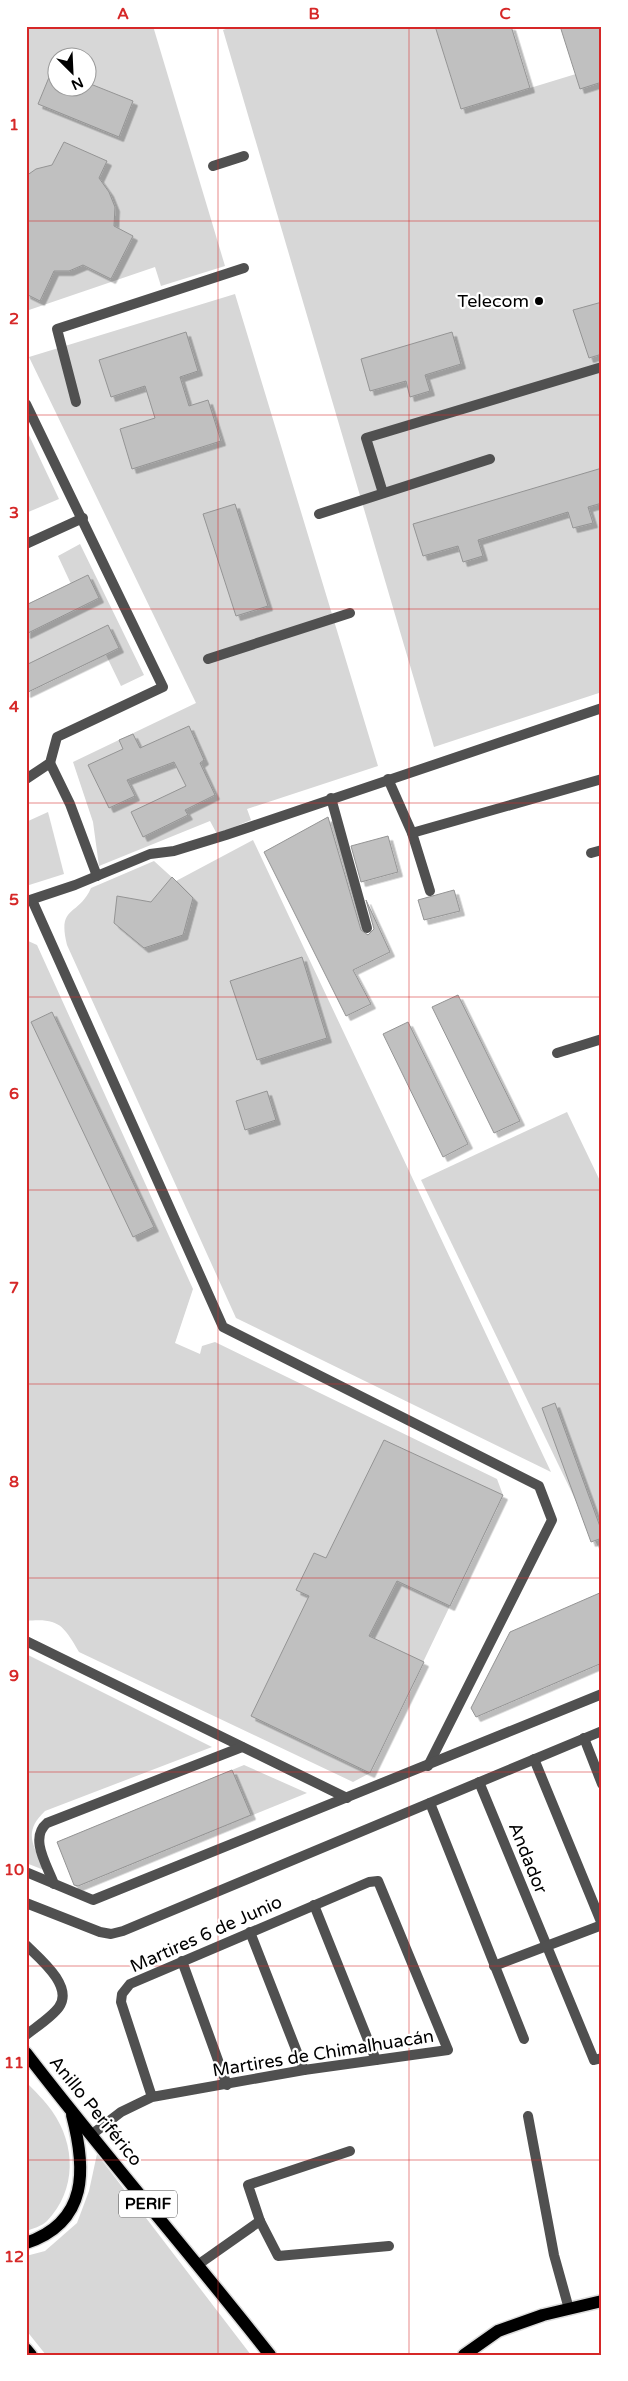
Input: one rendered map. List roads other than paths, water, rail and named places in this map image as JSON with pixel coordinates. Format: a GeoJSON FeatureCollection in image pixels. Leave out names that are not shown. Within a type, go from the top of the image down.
{"type":"FeatureCollection","features":[{"type":"Feature","properties":{"kind":"main road","name":"Anillo Periférico"},"geometry":{"type":"LineString","coordinates":[[26,2053],[72,2112],[199,2264],[270,2355]]}},
{"type":"Feature","properties":{"kind":"main road"},"geometry":{"type":"LineString","coordinates":[[26,2243],[52,2231],[71,2210],[81,2182],[80,2147],[72,2112]]}},
{"type":"Feature","properties":{"kind":"main road"},"geometry":{"type":"LineString","coordinates":[[464,2355],[498,2331],[569,2308],[602,2301]]}},
{"type":"Feature","properties":{"kind":"main road"},"geometry":{"type":"LineString","coordinates":[[26,2349],[31,2355]]}},
{"type":"Feature","properties":{"kind":"street"},"geometry":{"type":"LineString","coordinates":[[213,166],[244,156]]}},
{"type":"Feature","properties":{"kind":"street"},"geometry":{"type":"LineString","coordinates":[[76,402],[57,330],[244,268]]}},
{"type":"Feature","properties":{"kind":"street"},"geometry":{"type":"LineString","coordinates":[[383,494],[366,438],[602,367]]}},
{"type":"Feature","properties":{"kind":"street"},"geometry":{"type":"LineString","coordinates":[[26,404],[83,518],[163,687],[57,737],[50,763],[70,804],[97,876]]}},
{"type":"Feature","properties":{"kind":"street"},"geometry":{"type":"LineString","coordinates":[[320,514],[490,459]]}},
{"type":"Feature","properties":{"kind":"street"},"geometry":{"type":"LineString","coordinates":[[26,544],[83,518]]}},
{"type":"Feature","properties":{"kind":"street"},"geometry":{"type":"LineString","coordinates":[[208,659],[350,613]]}},
{"type":"Feature","properties":{"kind":"street"},"geometry":{"type":"LineString","coordinates":[[428,1766],[552,1520],[539,1486],[223,1327],[29,901],[150,854],[174,851],[226,835],[388,778],[602,708]]}},
{"type":"Feature","properties":{"kind":"street"},"geometry":{"type":"LineString","coordinates":[[26,779],[50,763]]}},
{"type":"Feature","properties":{"kind":"street"},"geometry":{"type":"LineString","coordinates":[[388,778],[412,833],[430,891]]}},
{"type":"Feature","properties":{"kind":"street"},"geometry":{"type":"LineString","coordinates":[[412,833],[602,779]]}},
{"type":"Feature","properties":{"kind":"street"},"geometry":{"type":"LineString","coordinates":[[331,798],[367,928]]}},
{"type":"Feature","properties":{"kind":"street"},"geometry":{"type":"LineString","coordinates":[[591,853],[602,850]]}},
{"type":"Feature","properties":{"kind":"street"},"geometry":{"type":"LineString","coordinates":[[557,1052],[602,1039]]}},
{"type":"Feature","properties":{"kind":"street"},"geometry":{"type":"LineString","coordinates":[[26,1642],[347,1798]]}},
{"type":"Feature","properties":{"kind":"street"},"geometry":{"type":"LineString","coordinates":[[26,1872],[93,1900],[602,1694]]}},
{"type":"Feature","properties":{"kind":"street"},"geometry":{"type":"LineString","coordinates":[[26,1903],[100,1932],[111,1934],[122,1931],[602,1730]]}},
{"type":"Feature","properties":{"kind":"street"},"geometry":{"type":"LineString","coordinates":[[584,1738],[602,1784]]}},
{"type":"Feature","properties":{"kind":"street"},"geometry":{"type":"LineString","coordinates":[[54,1884],[38,1839],[40,1829],[47,1823],[242,1747]]}},
{"type":"Feature","properties":{"kind":"street"},"geometry":{"type":"LineString","coordinates":[[494,1966],[602,1924],[534,1759]]}},
{"type":"Feature","properties":{"kind":"street","name":"Andador"},"geometry":{"type":"LineString","coordinates":[[479,1782],[594,2060],[602,2058]]}},
{"type":"Feature","properties":{"kind":"street"},"geometry":{"type":"LineString","coordinates":[[430,1803],[524,2039]]}},
{"type":"Feature","properties":{"kind":"street","name":"Martires 6 de Junio"},"geometry":{"type":"LineString","coordinates":[[152,2097],[121,2002],[122,1994],[130,1984],[369,1882],[378,1881]]}},
{"type":"Feature","properties":{"kind":"street","name":"Martires de Chimalhuacán"},"geometry":{"type":"LineString","coordinates":[[91,2135],[121,2112],[152,2097],[304,2070],[448,2050],[378,1881]]}},
{"type":"Feature","properties":{"kind":"street"},"geometry":{"type":"LineString","coordinates":[[314,1905],[376,2060]]}},
{"type":"Feature","properties":{"kind":"street"},"geometry":{"type":"LineString","coordinates":[[250,1932],[304,2070]]}},
{"type":"Feature","properties":{"kind":"street"},"geometry":{"type":"LineString","coordinates":[[26,1945],[55,1974],[62,1991],[60,2006],[26,2035]]}},
{"type":"Feature","properties":{"kind":"street"},"geometry":{"type":"LineString","coordinates":[[182,1962],[227,2085]]}},
{"type":"Feature","properties":{"kind":"street"},"geometry":{"type":"LineString","coordinates":[[528,2116],[554,2254],[569,2308]]}},
{"type":"Feature","properties":{"kind":"street"},"geometry":{"type":"LineString","coordinates":[[350,2151],[248,2185],[260,2221],[278,2256],[390,2246]]}},
{"type":"Feature","properties":{"kind":"street"},"geometry":{"type":"LineString","coordinates":[[199,2264],[260,2221]]}},
{"type":"Feature","properties":{"kind":"place","name":"Telecom"},"geometry":{"type":"Point","coordinates":[539,301]}}]}
